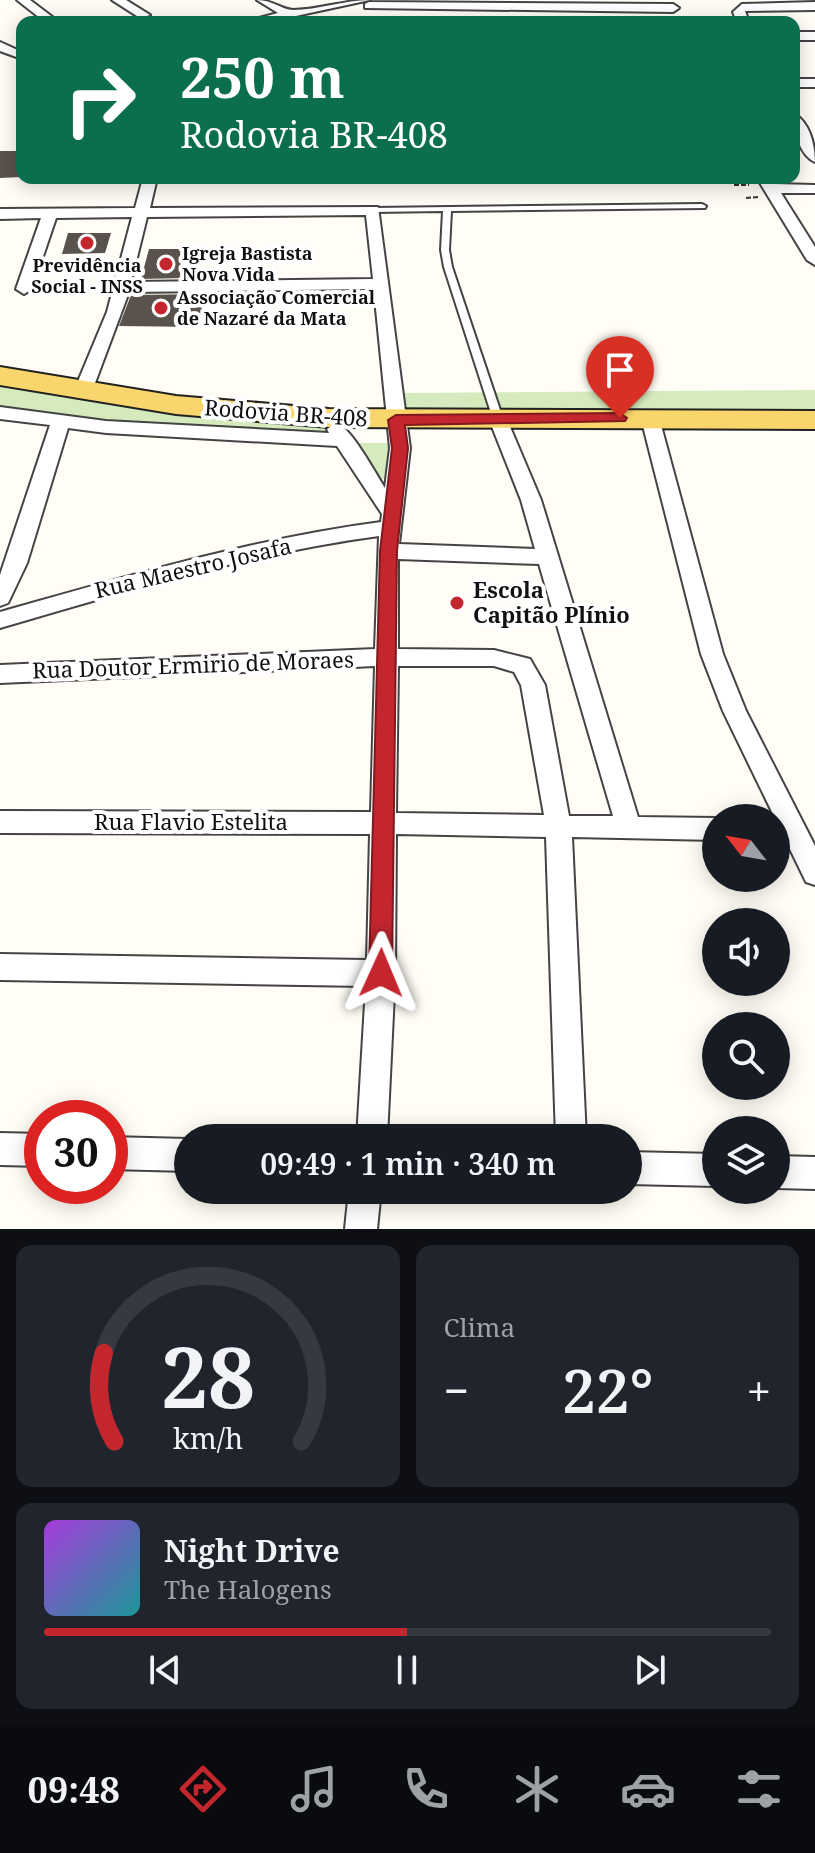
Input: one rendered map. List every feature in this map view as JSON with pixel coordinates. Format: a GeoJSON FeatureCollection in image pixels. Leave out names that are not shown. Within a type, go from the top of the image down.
{"type":"FeatureCollection","features":[{"type":"Feature","properties":{"kind":"main road","name":"Rodovia BR-408"},"geometry":{"type":"LineString","coordinates":[[0,376],[337,429],[396,420],[815,420]]}},
{"type":"Feature","properties":{"kind":"street"},"geometry":{"type":"LineString","coordinates":[[23,0],[45,16]]}},
{"type":"Feature","properties":{"kind":"street"},"geometry":{"type":"LineString","coordinates":[[118,0],[144,15]]}},
{"type":"Feature","properties":{"kind":"street"},"geometry":{"type":"LineString","coordinates":[[263,0],[288,14]]}},
{"type":"Feature","properties":{"kind":"street"},"geometry":{"type":"LineString","coordinates":[[278,16],[367,2],[673,8]]}},
{"type":"Feature","properties":{"kind":"street"},"geometry":{"type":"LineString","coordinates":[[741,16],[742,8],[815,6]]}},
{"type":"Feature","properties":{"kind":"street"},"geometry":{"type":"LineString","coordinates":[[805,138],[815,158]]}},
{"type":"Feature","properties":{"kind":"street"},"geometry":{"type":"LineString","coordinates":[[83,391],[121,287],[148,184]]}},
{"type":"Feature","properties":{"kind":"street"},"geometry":{"type":"LineString","coordinates":[[767,184],[815,260]]}},
{"type":"Feature","properties":{"kind":"street"},"geometry":{"type":"LineString","coordinates":[[774,184],[815,189]]}},
{"type":"Feature","properties":{"kind":"street"},"geometry":{"type":"LineString","coordinates":[[0,214],[373,210],[400,448],[388,551],[381,973],[373,1124]]}},
{"type":"Feature","properties":{"kind":"street"},"geometry":{"type":"LineString","coordinates":[[24,289],[50,214]]}},
{"type":"Feature","properties":{"kind":"street"},"geometry":{"type":"LineString","coordinates":[[121,287],[382,284]]}},
{"type":"Feature","properties":{"kind":"street"},"geometry":{"type":"LineString","coordinates":[[0,413],[60,422],[337,429],[391,522]]}},
{"type":"Feature","properties":{"kind":"street"},"geometry":{"type":"LineString","coordinates":[[650,418],[676,512],[689,579],[712,655],[773,804]]}},
{"type":"Feature","properties":{"kind":"street"},"geometry":{"type":"LineString","coordinates":[[498,419],[531,500],[629,829]]}},
{"type":"Feature","properties":{"kind":"street"},"geometry":{"type":"LineString","coordinates":[[0,598],[16,563],[60,422]]}},
{"type":"Feature","properties":{"kind":"street","name":"Rua Maestro Josafa"},"geometry":{"type":"LineString","coordinates":[[0,620],[158,575],[391,522]]}},
{"type":"Feature","properties":{"kind":"street"},"geometry":{"type":"LineString","coordinates":[[388,551],[547,557]]}},
{"type":"Feature","properties":{"kind":"street","name":"Rua Doutor Ermirio de Moraes"},"geometry":{"type":"LineString","coordinates":[[0,674],[386,657],[494,658],[522,665],[533,685],[559,828]]}},
{"type":"Feature","properties":{"kind":"street","name":"Rua Flavio Estelita"},"geometry":{"type":"LineString","coordinates":[[0,822],[383,823],[702,829]]}},
{"type":"Feature","properties":{"kind":"street"},"geometry":{"type":"LineString","coordinates":[[559,828],[570,1124]]}},
{"type":"Feature","properties":{"kind":"street"},"geometry":{"type":"LineString","coordinates":[[790,836],[815,874]]}},
{"type":"Feature","properties":{"kind":"street"},"geometry":{"type":"LineString","coordinates":[[0,967],[381,973]]}},
{"type":"Feature","properties":{"kind":"street"},"geometry":{"type":"LineString","coordinates":[[0,1149],[24,1150]]}},
{"type":"Feature","properties":{"kind":"street"},"geometry":{"type":"LineString","coordinates":[[128,1153],[174,1155]]}},
{"type":"Feature","properties":{"kind":"street"},"geometry":{"type":"LineString","coordinates":[[642,1168],[702,1170]]}},
{"type":"Feature","properties":{"kind":"street"},"geometry":{"type":"LineString","coordinates":[[790,1172],[815,1173]]}},
{"type":"Feature","properties":{"kind":"street"},"geometry":{"type":"LineString","coordinates":[[361,1229],[364,1204]]}},
{"type":"Feature","properties":{"kind":"lane"},"geometry":{"type":"LineString","coordinates":[[373,210],[702,206]]}},
{"type":"Feature","properties":{"kind":"lane"},"geometry":{"type":"LineString","coordinates":[[447,209],[445,250],[448,267],[498,419]]}},
{"type":"Feature","properties":{"kind":"green space"},"geometry":{"type":"Polygon","coordinates":[[[0,374],[329,418],[345,440],[0,413],[0,374]]]}},
{"type":"Feature","properties":{"kind":"green space"},"geometry":{"type":"Polygon","coordinates":[[[815,390],[815,420],[404,420],[400,393],[815,390]]]}},
{"type":"Feature","properties":{"kind":"green space"},"geometry":{"type":"Polygon","coordinates":[[[358,443],[393,443],[391,478],[381,479],[358,443]]]}},
{"type":"Feature","properties":{"kind":"building"},"geometry":{"type":"Polygon","coordinates":[[[0,151],[16,151],[16,177],[0,178],[0,151]]]}},
{"type":"Feature","properties":{"kind":"building","name":"Previdência Social - INSS"},"geometry":{"type":"Polygon","coordinates":[[[68,233],[111,233],[105,253],[62,254],[68,233]]]}},
{"type":"Feature","properties":{"kind":"building","name":"Igreja Bastista Nova Vida"},"geometry":{"type":"Polygon","coordinates":[[[149,249],[190,249],[184,278],[141,279],[149,249]]]}},
{"type":"Feature","properties":{"kind":"building","name":"Associação Comercial de Nazaré da Mata"},"geometry":{"type":"Polygon","coordinates":[[[206,294],[198,327],[119,326],[131,295],[206,294]]]}},
{"type":"Feature","properties":{"kind":"place","name":"Previdência Social - INSS"},"geometry":{"type":"Point","coordinates":[87,243]}},
{"type":"Feature","properties":{"kind":"place","name":"Igreja Bastista Nova Vida"},"geometry":{"type":"Point","coordinates":[166,264]}},
{"type":"Feature","properties":{"kind":"place","name":"Associação Comercial de Nazaré da Mata"},"geometry":{"type":"Point","coordinates":[161,308]}},
{"type":"Feature","properties":{"kind":"place","name":"Escola Capitão Plínio"},"geometry":{"type":"Point","coordinates":[457,603]}},
{"type":"Feature","properties":{"kind":"route"},"geometry":{"type":"LineString","coordinates":[[381,973],[388,551],[400,448],[396,420],[620,418]]}}]}
